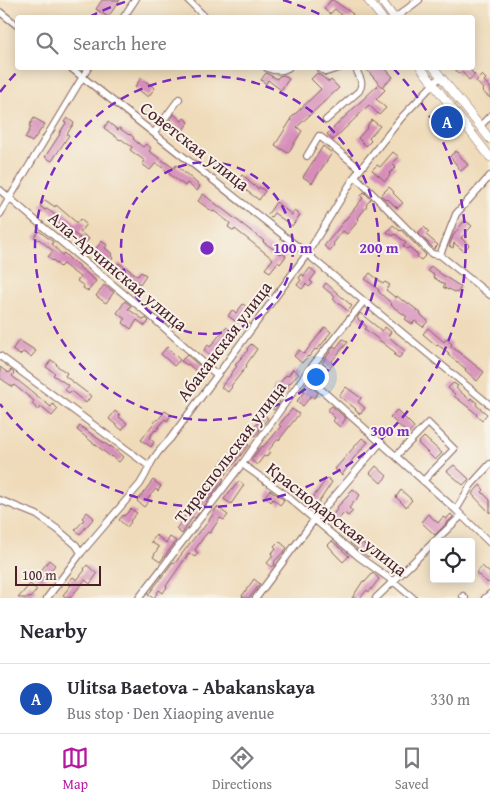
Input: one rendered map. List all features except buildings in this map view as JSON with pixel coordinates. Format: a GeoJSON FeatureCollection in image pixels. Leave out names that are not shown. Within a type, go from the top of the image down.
{"type":"FeatureCollection","features":[{"type":"Feature","properties":{"kind":"main road"},"geometry":{"type":"LineString","coordinates":[[368,0],[380,15]]}},
{"type":"Feature","properties":{"kind":"main road"},"geometry":{"type":"LineString","coordinates":[[381,0],[393,15]]}},
{"type":"Feature","properties":{"kind":"main road"},"geometry":{"type":"LineString","coordinates":[[423,70],[490,158]]}},
{"type":"Feature","properties":{"kind":"main road"},"geometry":{"type":"LineString","coordinates":[[436,70],[490,139]]}},
{"type":"Feature","properties":{"kind":"street"},"geometry":{"type":"LineString","coordinates":[[124,15],[134,0]]}},
{"type":"Feature","properties":{"kind":"street"},"geometry":{"type":"LineString","coordinates":[[188,0],[203,15]]}},
{"type":"Feature","properties":{"kind":"street"},"geometry":{"type":"LineString","coordinates":[[399,15],[419,0]]}},
{"type":"Feature","properties":{"kind":"street"},"geometry":{"type":"LineString","coordinates":[[0,12],[15,24]]}},
{"type":"Feature","properties":{"kind":"street","name":"Советская улица"},"geometry":{"type":"LineString","coordinates":[[74,70],[300,248],[490,405]]}},
{"type":"Feature","properties":{"kind":"street"},"geometry":{"type":"LineString","coordinates":[[0,214],[86,70]]}},
{"type":"Feature","properties":{"kind":"street"},"geometry":{"type":"LineString","coordinates":[[326,120],[362,86],[362,80],[356,70]]}},
{"type":"Feature","properties":{"kind":"street","name":"Абаканская улица"},"geometry":{"type":"LineString","coordinates":[[47,598],[80,553],[140,484],[160,450],[307,254],[360,169],[402,117],[441,76]]}},
{"type":"Feature","properties":{"kind":"street"},"geometry":{"type":"LineString","coordinates":[[154,133],[179,99]]}},
{"type":"Feature","properties":{"kind":"street"},"geometry":{"type":"LineString","coordinates":[[480,126],[490,116]]}},
{"type":"Feature","properties":{"kind":"street"},"geometry":{"type":"LineString","coordinates":[[307,156],[319,136],[360,169]]}},
{"type":"Feature","properties":{"kind":"street"},"geometry":{"type":"LineString","coordinates":[[355,176],[432,254],[440,255],[490,295]]}},
{"type":"Feature","properties":{"kind":"street"},"geometry":{"type":"LineString","coordinates":[[440,255],[456,214],[490,176]]}},
{"type":"Feature","properties":{"kind":"street","name":"Ала-Арчинская улица"},"geometry":{"type":"LineString","coordinates":[[0,190],[152,317],[217,375]]}},
{"type":"Feature","properties":{"kind":"street","name":"Тираспольская улица"},"geometry":{"type":"LineString","coordinates":[[139,598],[242,464],[306,375],[364,301]]}},
{"type":"Feature","properties":{"kind":"street"},"geometry":{"type":"LineString","coordinates":[[0,356],[150,466]]}},
{"type":"Feature","properties":{"kind":"street"},"geometry":{"type":"LineString","coordinates":[[306,375],[424,481],[490,544]]}},
{"type":"Feature","properties":{"kind":"street"},"geometry":{"type":"LineString","coordinates":[[396,456],[428,423],[454,449],[424,481]]}},
{"type":"Feature","properties":{"kind":"street"},"geometry":{"type":"LineString","coordinates":[[256,598],[314,520],[381,442]]}},
{"type":"Feature","properties":{"kind":"street","name":"Краснодарская улица"},"geometry":{"type":"LineString","coordinates":[[242,464],[283,493],[358,557],[393,581],[413,598]]}},
{"type":"Feature","properties":{"kind":"street"},"geometry":{"type":"LineString","coordinates":[[437,538],[458,513],[471,485],[489,467]]}},
{"type":"Feature","properties":{"kind":"street"},"geometry":{"type":"LineString","coordinates":[[0,500],[37,515],[76,545],[80,553]]}},
{"type":"Feature","properties":{"kind":"street"},"geometry":{"type":"LineString","coordinates":[[376,598],[430,546]]}},
{"type":"Feature","properties":{"kind":"street"},"geometry":{"type":"LineString","coordinates":[[485,598],[490,594]]}},
{"type":"Feature","properties":{"kind":"place","name":"Ulitsa Baetova - Abakanskaya"},"geometry":{"type":"Point","coordinates":[447,122]}}]}
